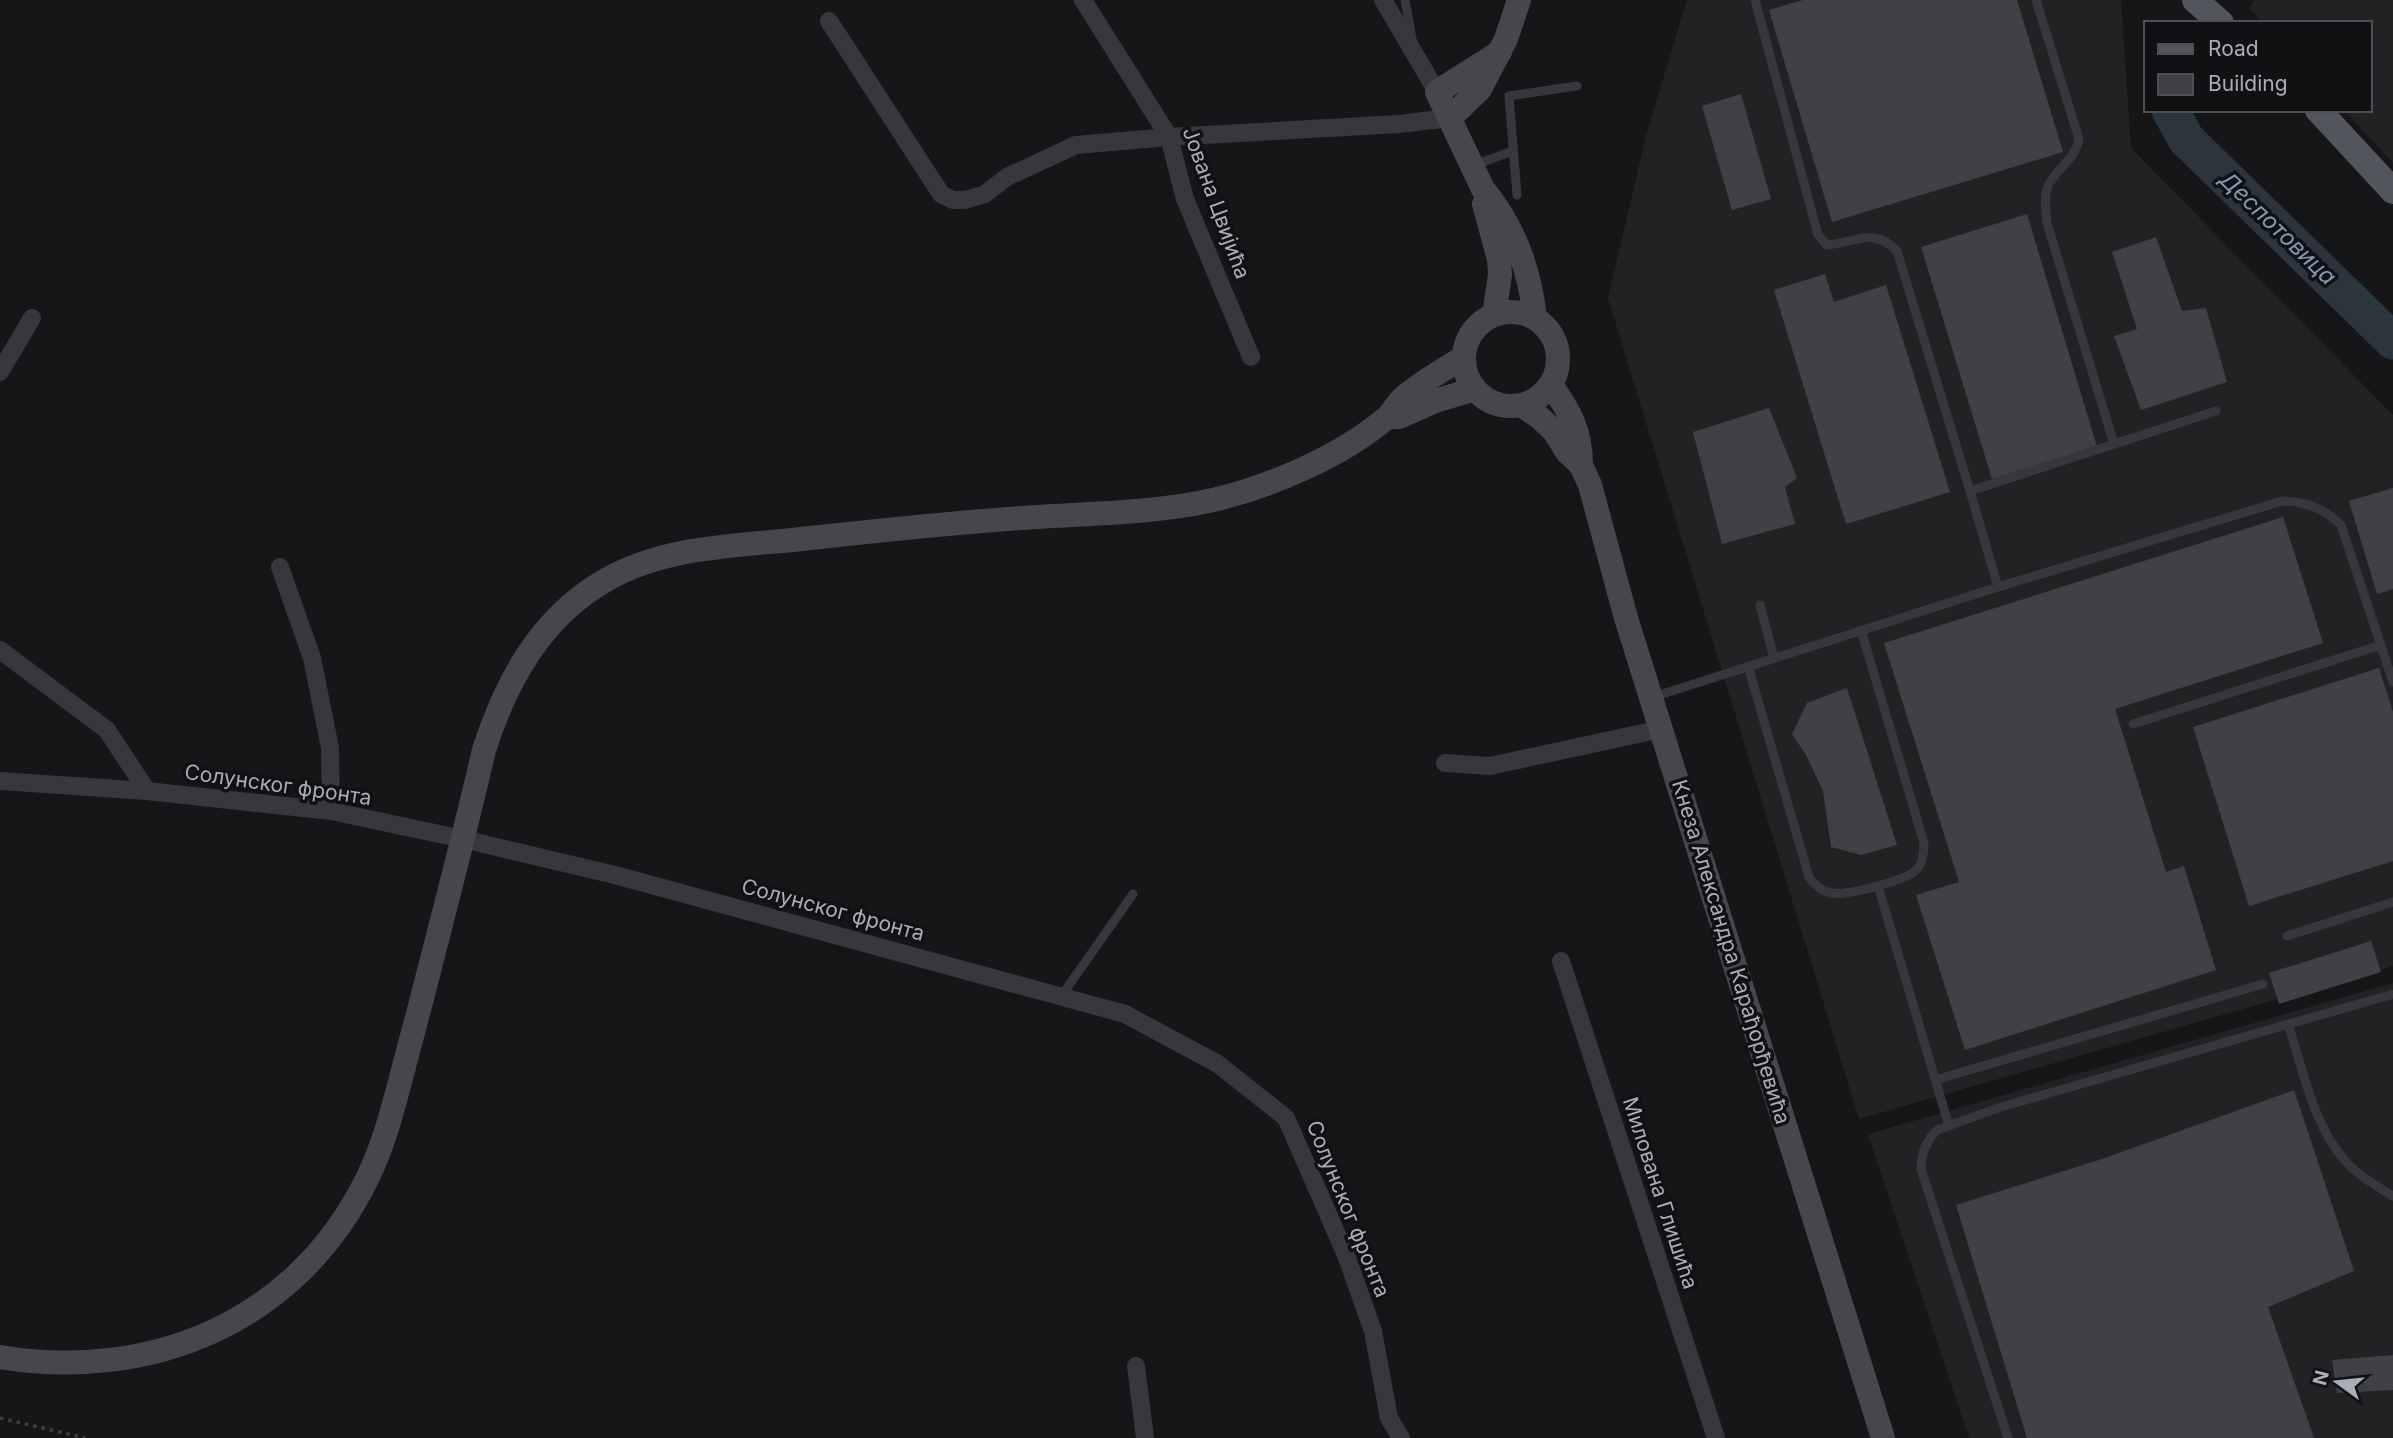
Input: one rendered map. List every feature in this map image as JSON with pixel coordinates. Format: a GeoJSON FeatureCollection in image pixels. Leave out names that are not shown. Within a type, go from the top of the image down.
{"type":"FeatureCollection","features":[{"type":"Feature","properties":{"kind":"main road"},"geometry":{"type":"LineString","coordinates":[[1450,118],[1480,89],[1500,52],[1519,0]]}},
{"type":"Feature","properties":{"kind":"main road"},"geometry":{"type":"LineString","coordinates":[[2195,0],[2219,21]]}},
{"type":"Feature","properties":{"kind":"main road"},"geometry":{"type":"LineString","coordinates":[[1500,52],[1437,92],[1483,189],[1500,212],[1520,253],[1532,289],[1535,318]]}},
{"type":"Feature","properties":{"kind":"main road"},"geometry":{"type":"LineString","coordinates":[[2320,112],[2393,191]]}},
{"type":"Feature","properties":{"kind":"main road"},"geometry":{"type":"LineString","coordinates":[[1483,189],[1485,209],[1499,259],[1500,275],[1494,315]]}},
{"type":"Feature","properties":{"kind":"main road"},"geometry":{"type":"LineString","coordinates":[[1522,313],[1535,318],[1547,328],[1555,340],[1557,369],[1551,385],[1533,401],[1508,407],[1495,404],[1475,389],[1465,369],[1466,344],[1482,322],[1494,315],[1522,313]]}},
{"type":"Feature","properties":{"kind":"main road"},"geometry":{"type":"LineString","coordinates":[[1388,418],[1394,407],[1412,390],[1464,357]]}},
{"type":"Feature","properties":{"kind":"main road","name":"Кнеза Александра Карађорђевића"},"geometry":{"type":"LineString","coordinates":[[1551,385],[1571,416],[1577,432],[1581,444],[1581,465]]}},
{"type":"Feature","properties":{"kind":"main road"},"geometry":{"type":"LineString","coordinates":[[0,1357],[45,1364],[69,1364],[130,1359],[164,1350],[228,1324],[257,1307],[284,1287],[309,1263],[333,1234],[352,1208],[381,1148],[496,712],[524,659],[553,622],[578,599],[606,580],[636,565],[707,548],[973,521],[1189,505],[1241,492],[1301,470],[1388,418],[1399,417],[1435,401],[1475,389]]}},
{"type":"Feature","properties":{"kind":"main road","name":"Кнеза Александра Карађорђевића"},"geometry":{"type":"LineString","coordinates":[[1521,405],[1547,423],[1567,452],[1581,465],[1590,485],[1626,618],[1883,1438]]}},
{"type":"Feature","properties":{"kind":"street","name":"Јована Цвијића"},"geometry":{"type":"LineString","coordinates":[[1083,0],[1169,137],[1185,199],[1251,356]]}},
{"type":"Feature","properties":{"kind":"street"},"geometry":{"type":"LineString","coordinates":[[1383,0],[1437,92]]}},
{"type":"Feature","properties":{"kind":"street"},"geometry":{"type":"LineString","coordinates":[[829,21],[941,194],[953,200],[965,200],[985,194],[1007,177],[1076,145],[1387,125],[1450,118]]}},
{"type":"Feature","properties":{"kind":"street"},"geometry":{"type":"LineString","coordinates":[[0,372],[32,318]]}},
{"type":"Feature","properties":{"kind":"street"},"geometry":{"type":"LineString","coordinates":[[280,567],[313,658],[330,748],[331,811]]}},
{"type":"Feature","properties":{"kind":"street"},"geometry":{"type":"LineString","coordinates":[[0,650],[107,730],[147,791]]}},
{"type":"Feature","properties":{"kind":"street"},"geometry":{"type":"LineString","coordinates":[[1445,763],[1489,766],[1661,729]]}},
{"type":"Feature","properties":{"kind":"street","name":"Солунског фронта"},"geometry":{"type":"LineString","coordinates":[[0,781],[147,791],[331,811],[463,839],[615,876],[1125,1014],[1218,1064],[1286,1118],[1346,1255],[1373,1331],[1389,1418],[1401,1438]]}},
{"type":"Feature","properties":{"kind":"street","name":"Милована Глишића"},"geometry":{"type":"LineString","coordinates":[[1561,961],[1716,1438]]}},
{"type":"Feature","properties":{"kind":"street"},"geometry":{"type":"LineString","coordinates":[[1136,1366],[1145,1438]]}},
{"type":"Feature","properties":{"kind":"lane"},"geometry":{"type":"LineString","coordinates":[[1405,0],[1415,55]]}},
{"type":"Feature","properties":{"kind":"lane"},"geometry":{"type":"LineString","coordinates":[[1755,0],[1818,235],[1827,245],[1872,236],[1889,243],[1897,251],[1998,587]]}},
{"type":"Feature","properties":{"kind":"lane"},"geometry":{"type":"LineString","coordinates":[[2036,0],[2079,139],[2077,152],[2049,184],[2045,200],[2047,223],[2115,444]]}},
{"type":"Feature","properties":{"kind":"lane"},"geometry":{"type":"LineString","coordinates":[[1517,195],[1509,96],[1577,86]]}},
{"type":"Feature","properties":{"kind":"lane"},"geometry":{"type":"LineString","coordinates":[[1473,166],[1513,151]]}},
{"type":"Feature","properties":{"kind":"lane"},"geometry":{"type":"LineString","coordinates":[[1970,491],[2216,411]]}},
{"type":"Feature","properties":{"kind":"lane"},"geometry":{"type":"LineString","coordinates":[[1651,698],[2268,504],[2296,502],[2323,511],[2341,526],[2393,682]]}},
{"type":"Feature","properties":{"kind":"lane"},"geometry":{"type":"LineString","coordinates":[[1760,605],[1774,658]]}},
{"type":"Feature","properties":{"kind":"lane"},"geometry":{"type":"LineString","coordinates":[[1748,666],[1809,877],[1821,890],[1829,893],[1838,894],[1878,886],[1913,873],[1921,863],[1924,843],[1861,630]]}},
{"type":"Feature","properties":{"kind":"lane"},"geometry":{"type":"LineString","coordinates":[[2133,724],[2381,645]]}},
{"type":"Feature","properties":{"kind":"lane"},"geometry":{"type":"LineString","coordinates":[[1878,886],[1949,1126]]}},
{"type":"Feature","properties":{"kind":"lane"},"geometry":{"type":"LineString","coordinates":[[1062,995],[1133,894]]}},
{"type":"Feature","properties":{"kind":"lane"},"geometry":{"type":"LineString","coordinates":[[2287,936],[2393,902]]}},
{"type":"Feature","properties":{"kind":"lane"},"geometry":{"type":"LineString","coordinates":[[1936,1080],[2263,984]]}},
{"type":"Feature","properties":{"kind":"lane"},"geometry":{"type":"LineString","coordinates":[[2008,1438],[1921,1169],[1927,1142],[1937,1130],[2001,1107],[2393,994]]}},
{"type":"Feature","properties":{"kind":"lane"},"geometry":{"type":"LineString","coordinates":[[2288,1024],[2330,1141],[2351,1167],[2393,1196]]}},
{"type":"Feature","properties":{"kind":"path"},"geometry":{"type":"LineString","coordinates":[[0,1418],[85,1438]]}},
{"type":"Feature","properties":{"kind":"shaded area"},"geometry":{"type":"Polygon","coordinates":[[[1687,0],[2121,0],[2131,148],[2393,415],[2393,966],[1859,1119],[1608,298],[1647,132],[1687,0]]]}},
{"type":"Feature","properties":{"kind":"shaded area"},"geometry":{"type":"Polygon","coordinates":[[[2255,0],[2393,0],[2393,163],[2346,112],[2372,112],[2372,21],[2261,21],[2249,8],[2255,0]]]}},
{"type":"Feature","properties":{"kind":"shaded area"},"geometry":{"type":"Polygon","coordinates":[[[2393,983],[2393,1438],[1969,1438],[1868,1134],[2393,983]]]}},
{"type":"Feature","properties":{"kind":"building"},"geometry":{"type":"Polygon","coordinates":[[[1803,0],[2017,0],[2063,152],[1832,222],[1769,10],[1803,0]]]}},
{"type":"Feature","properties":{"kind":"building"},"geometry":{"type":"Polygon","coordinates":[[[1741,94],[1771,199],[1732,210],[1702,106],[1741,94]]]}},
{"type":"Feature","properties":{"kind":"building"},"geometry":{"type":"Polygon","coordinates":[[[2027,214],[2097,447],[1992,479],[1921,247],[2027,214]]]}},
{"type":"Feature","properties":{"kind":"building"},"geometry":{"type":"Polygon","coordinates":[[[2156,237],[2182,311],[2206,308],[2227,382],[2141,410],[2114,336],[2137,329],[2112,252],[2156,237]]]}},
{"type":"Feature","properties":{"kind":"building"},"geometry":{"type":"Polygon","coordinates":[[[1825,274],[1834,302],[1886,285],[1950,492],[1846,524],[1774,290],[1825,274]]]}},
{"type":"Feature","properties":{"kind":"building"},"geometry":{"type":"Polygon","coordinates":[[[1769,408],[1797,478],[1785,487],[1795,524],[1722,544],[1693,432],[1769,408]]]}},
{"type":"Feature","properties":{"kind":"building"},"geometry":{"type":"Polygon","coordinates":[[[2393,488],[2393,589],[2377,594],[2349,501],[2393,488]]]}},
{"type":"Feature","properties":{"kind":"building"},"geometry":{"type":"Polygon","coordinates":[[[2283,517],[2323,643],[2115,709],[2166,872],[2184,866],[2216,970],[1965,1050],[1916,895],[1959,882],[1884,643],[2283,517]]]}},
{"type":"Feature","properties":{"kind":"building"},"geometry":{"type":"Polygon","coordinates":[[[2379,668],[2393,712],[2393,861],[2249,906],[2193,727],[2379,668]]]}},
{"type":"Feature","properties":{"kind":"building"},"geometry":{"type":"Polygon","coordinates":[[[1847,688],[1897,845],[1861,855],[1831,847],[1823,791],[1806,755],[1792,734],[1807,703],[1847,688]]]}},
{"type":"Feature","properties":{"kind":"building"},"geometry":{"type":"Polygon","coordinates":[[[2371,941],[2381,972],[2279,1004],[2269,973],[2371,941]]]}},
{"type":"Feature","properties":{"kind":"building"},"geometry":{"type":"Polygon","coordinates":[[[2294,1090],[2354,1271],[2268,1307],[2314,1438],[2027,1438],[1956,1205],[2102,1159],[2294,1090]]]}},
{"type":"Feature","properties":{"kind":"building"},"geometry":{"type":"Polygon","coordinates":[[[2393,1355],[2393,1390],[2337,1393],[2332,1360],[2393,1355]]]}},
{"type":"Feature","properties":{"kind":"waterway","name":"Деспотовица"},"geometry":{"type":"LineString","coordinates":[[2171,112],[2186,139],[2393,341]]}}]}
